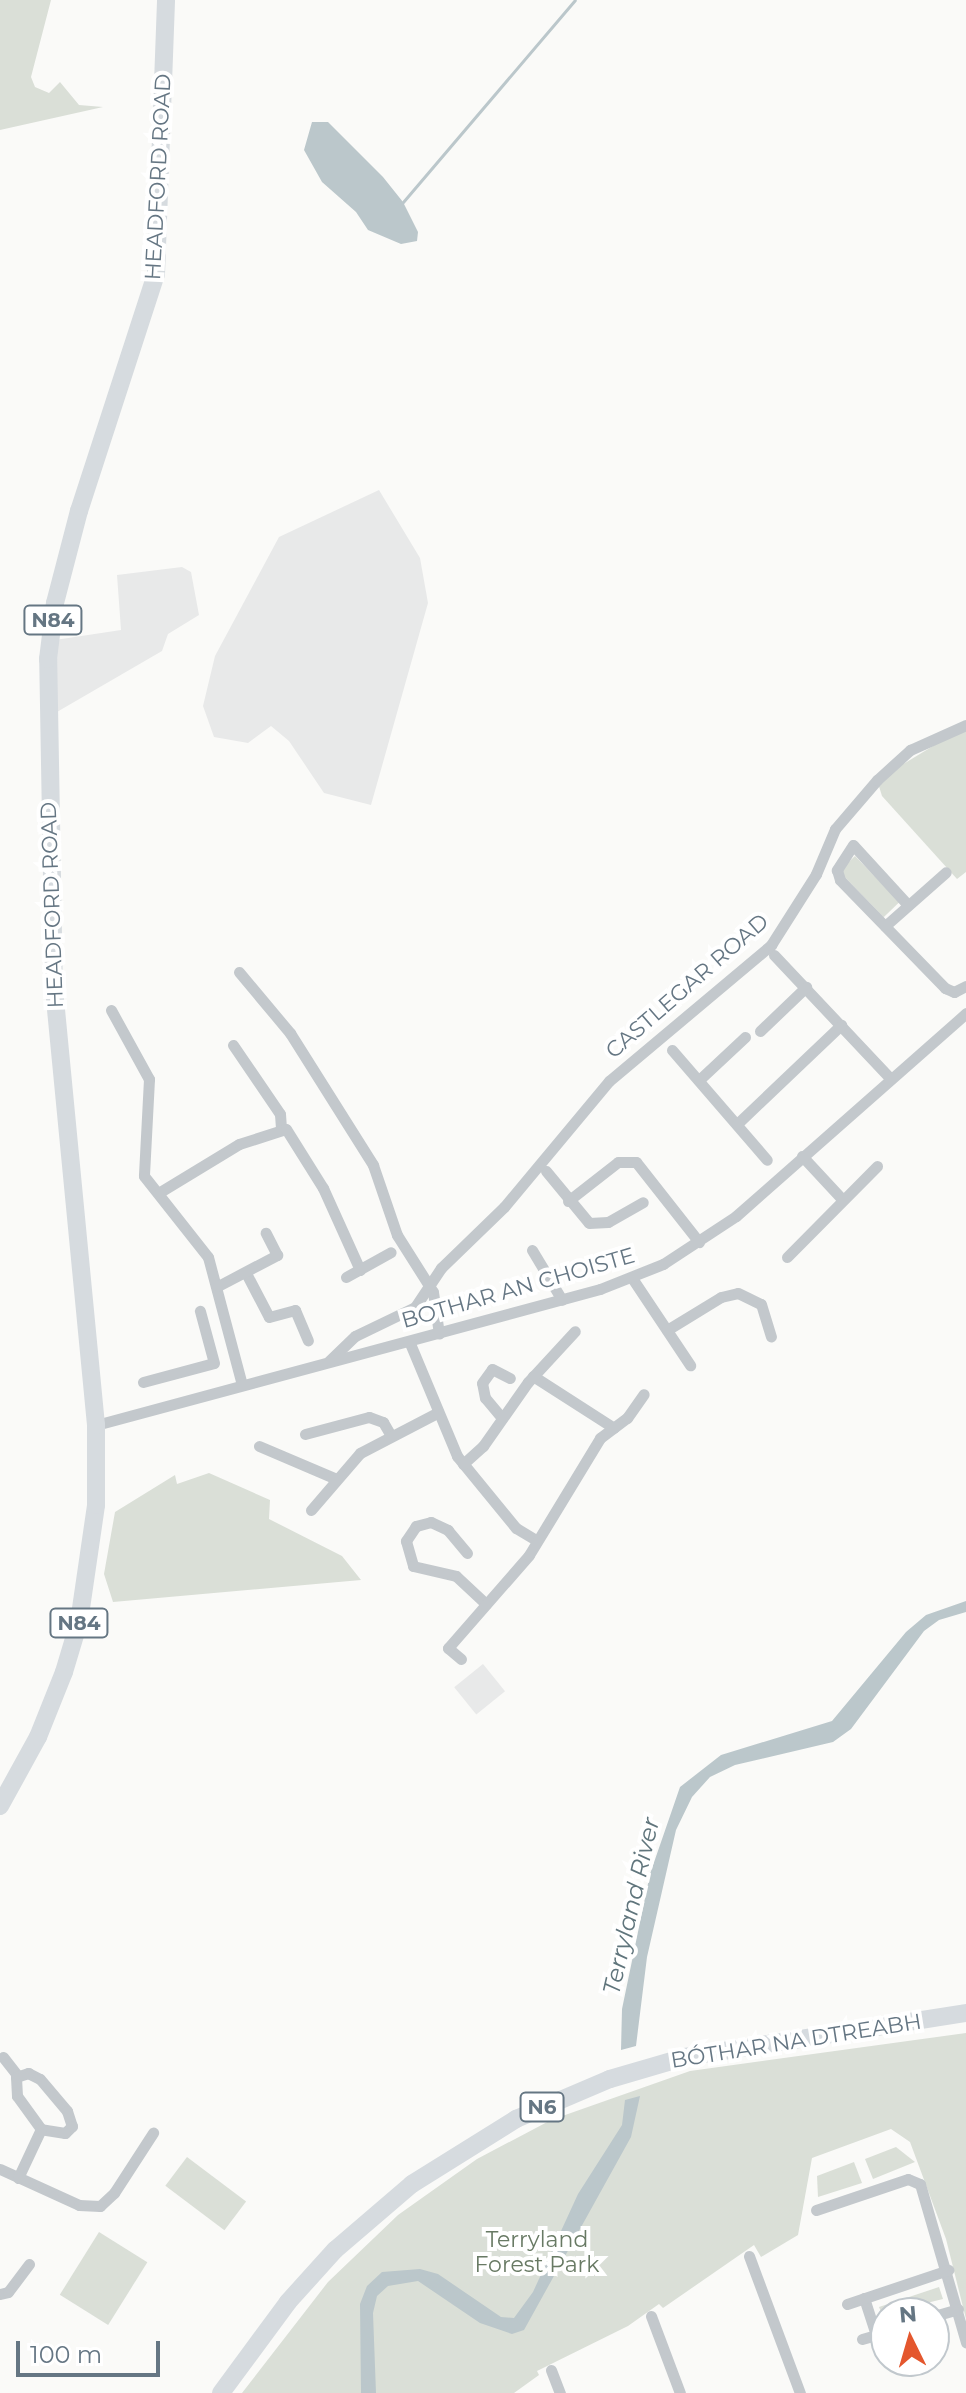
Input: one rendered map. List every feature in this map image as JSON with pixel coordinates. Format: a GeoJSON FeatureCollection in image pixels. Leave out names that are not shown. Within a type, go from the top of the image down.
{"type":"FeatureCollection","features":[{"type":"Feature","properties":{"kind":"main road","name":"HEADFORD ROAD"},"geometry":{"type":"LineString","coordinates":[[0,1806],[38,1737],[79,1622],[96,1505],[96,1425],[54,992],[48,659],[55,603],[79,511],[156,274],[166,0]]}},
{"type":"Feature","properties":{"kind":"main road","name":"BÓTHAR NA DTREABH"},"geometry":{"type":"LineString","coordinates":[[221,2393],[288,2302],[352,2234],[429,2172],[516,2119],[610,2079],[703,2053],[966,2013]]}},
{"type":"Feature","properties":{"kind":"street","name":"CASTLEGAR ROAD"},"geometry":{"type":"LineString","coordinates":[[329,1361],[355,1336],[406,1314],[430,1284],[504,1207],[620,1070],[771,945],[816,874],[835,829],[877,780],[910,750],[966,725]]}},
{"type":"Feature","properties":{"kind":"street"},"geometry":{"type":"LineString","coordinates":[[908,905],[853,845],[837,875],[945,988],[954,992],[966,986]]}},
{"type":"Feature","properties":{"kind":"street"},"geometry":{"type":"LineString","coordinates":[[885,926],[946,872]]}},
{"type":"Feature","properties":{"kind":"street"},"geometry":{"type":"LineString","coordinates":[[774,955],[890,1078]]}},
{"type":"Feature","properties":{"kind":"street"},"geometry":{"type":"LineString","coordinates":[[239,972],[341,1108],[373,1165],[397,1235],[430,1284],[439,1334]]}},
{"type":"Feature","properties":{"kind":"street"},"geometry":{"type":"LineString","coordinates":[[760,1031],[806,987]]}},
{"type":"Feature","properties":{"kind":"street"},"geometry":{"type":"LineString","coordinates":[[111,1010],[149,1079],[144,1176],[206,1252],[218,1286],[242,1385]]}},
{"type":"Feature","properties":{"kind":"street","name":"BOTHAR AN CHOISTE"},"geometry":{"type":"LineString","coordinates":[[96,1425],[439,1334],[632,1278],[699,1242],[966,1013]]}},
{"type":"Feature","properties":{"kind":"street"},"geometry":{"type":"LineString","coordinates":[[737,1124],[841,1025]]}},
{"type":"Feature","properties":{"kind":"street"},"geometry":{"type":"LineString","coordinates":[[699,1080],[745,1037]]}},
{"type":"Feature","properties":{"kind":"street"},"geometry":{"type":"LineString","coordinates":[[233,1045],[280,1114],[281,1128]]}},
{"type":"Feature","properties":{"kind":"street"},"geometry":{"type":"LineString","coordinates":[[672,1050],[767,1160]]}},
{"type":"Feature","properties":{"kind":"street"},"geometry":{"type":"LineString","coordinates":[[160,1192],[239,1144],[281,1128],[293,1133],[360,1270]]}},
{"type":"Feature","properties":{"kind":"street"},"geometry":{"type":"LineString","coordinates":[[802,1156],[842,1199]]}},
{"type":"Feature","properties":{"kind":"street"},"geometry":{"type":"LineString","coordinates":[[568,1201],[618,1162],[636,1162],[699,1242]]}},
{"type":"Feature","properties":{"kind":"street"},"geometry":{"type":"LineString","coordinates":[[787,1257],[839,1210],[842,1199],[877,1166]]}},
{"type":"Feature","properties":{"kind":"street"},"geometry":{"type":"LineString","coordinates":[[546,1171],[579,1217],[599,1224],[643,1202]]}},
{"type":"Feature","properties":{"kind":"street"},"geometry":{"type":"LineString","coordinates":[[218,1286],[247,1275],[277,1255],[266,1233]]}},
{"type":"Feature","properties":{"kind":"street"},"geometry":{"type":"LineString","coordinates":[[532,1250],[562,1300]]}},
{"type":"Feature","properties":{"kind":"street"},"geometry":{"type":"LineString","coordinates":[[346,1277],[391,1252]]}},
{"type":"Feature","properties":{"kind":"street"},"geometry":{"type":"LineString","coordinates":[[247,1275],[269,1317],[295,1310],[308,1340]]}},
{"type":"Feature","properties":{"kind":"street"},"geometry":{"type":"LineString","coordinates":[[632,1278],[690,1365]]}},
{"type":"Feature","properties":{"kind":"street"},"geometry":{"type":"LineString","coordinates":[[667,1330],[721,1297],[738,1293],[761,1304],[771,1337]]}},
{"type":"Feature","properties":{"kind":"street"},"geometry":{"type":"LineString","coordinates":[[143,1382],[214,1363],[200,1311]]}},
{"type":"Feature","properties":{"kind":"street"},"geometry":{"type":"LineString","coordinates":[[463,1464],[533,1376],[575,1331]]}},
{"type":"Feature","properties":{"kind":"street"},"geometry":{"type":"LineString","coordinates":[[409,1341],[435,1414],[463,1464],[516,1528],[536,1540]]}},
{"type":"Feature","properties":{"kind":"street"},"geometry":{"type":"LineString","coordinates":[[213,1357],[234,1352]]}},
{"type":"Feature","properties":{"kind":"street"},"geometry":{"type":"LineString","coordinates":[[502,1418],[485,1398],[482,1383],[492,1369],[510,1378]]}},
{"type":"Feature","properties":{"kind":"street"},"geometry":{"type":"LineString","coordinates":[[533,1376],[614,1428]]}},
{"type":"Feature","properties":{"kind":"street"},"geometry":{"type":"LineString","coordinates":[[461,1659],[448,1648],[522,1565],[600,1438],[614,1428],[644,1394]]}},
{"type":"Feature","properties":{"kind":"street"},"geometry":{"type":"LineString","coordinates":[[311,1510],[334,1478],[360,1453],[435,1414]]}},
{"type":"Feature","properties":{"kind":"street"},"geometry":{"type":"LineString","coordinates":[[305,1434],[369,1417],[383,1422],[391,1436]]}},
{"type":"Feature","properties":{"kind":"street"},"geometry":{"type":"LineString","coordinates":[[259,1446],[334,1478]]}},
{"type":"Feature","properties":{"kind":"street"},"geometry":{"type":"LineString","coordinates":[[467,1553],[439,1524],[423,1522],[406,1541],[408,1560],[424,1571],[456,1576],[486,1604]]}},
{"type":"Feature","properties":{"kind":"street"},"geometry":{"type":"LineString","coordinates":[[444,1552],[456,1542]]}},
{"type":"Feature","properties":{"kind":"street"},"geometry":{"type":"LineString","coordinates":[[3,2057],[18,2076],[17,2096],[41,2129],[59,2136],[72,2126],[71,2119],[40,2079],[28,2073],[18,2076]]}},
{"type":"Feature","properties":{"kind":"street"},"geometry":{"type":"LineString","coordinates":[[18,2178],[41,2129]]}},
{"type":"Feature","properties":{"kind":"street"},"geometry":{"type":"LineString","coordinates":[[0,2169],[79,2205],[100,2206],[114,2193],[153,2133]]}},
{"type":"Feature","properties":{"kind":"street"},"geometry":{"type":"LineString","coordinates":[[816,2210],[914,2180],[922,2187],[966,2342]]}},
{"type":"Feature","properties":{"kind":"street"},"geometry":{"type":"LineString","coordinates":[[749,2256],[800,2393]]}},
{"type":"Feature","properties":{"kind":"street"},"geometry":{"type":"LineString","coordinates":[[0,2294],[20,2284],[29,2264]]}},
{"type":"Feature","properties":{"kind":"street"},"geometry":{"type":"LineString","coordinates":[[847,2304],[948,2270]]}},
{"type":"Feature","properties":{"kind":"street"},"geometry":{"type":"LineString","coordinates":[[864,2298],[870,2311]]}},
{"type":"Feature","properties":{"kind":"street"},"geometry":{"type":"LineString","coordinates":[[950,2311],[958,2309]]}},
{"type":"Feature","properties":{"kind":"street"},"geometry":{"type":"LineString","coordinates":[[651,2316],[680,2393]]}},
{"type":"Feature","properties":{"kind":"street"},"geometry":{"type":"LineString","coordinates":[[862,2339],[870,2337]]}},
{"type":"Feature","properties":{"kind":"street"},"geometry":{"type":"LineString","coordinates":[[551,2370],[560,2393]]}},
{"type":"Feature","properties":{"kind":"shaded area"},"geometry":{"type":"Polygon","coordinates":[[[312,122],[328,122],[383,177],[403,202],[418,232],[417,241],[401,244],[368,230],[356,212],[322,182],[304,150],[312,122]]]}},
{"type":"Feature","properties":{"kind":"shaded area"},"geometry":{"type":"Polygon","coordinates":[[[379,490],[420,558],[428,603],[371,805],[324,793],[289,741],[271,726],[248,743],[214,737],[203,706],[215,656],[279,537],[379,490]]]}},
{"type":"Feature","properties":{"kind":"shaded area"},"geometry":{"type":"Polygon","coordinates":[[[182,567],[191,572],[199,615],[168,634],[162,651],[50,716],[55,640],[121,630],[117,575],[182,567]]]}},
{"type":"Feature","properties":{"kind":"shaded area"},"geometry":{"type":"Polygon","coordinates":[[[966,1601],[966,1612],[939,1620],[924,1631],[851,1729],[833,1742],[735,1765],[710,1777],[692,1797],[676,1830],[647,1957],[636,2046],[621,2050],[622,2009],[650,1874],[680,1787],[721,1755],[832,1721],[906,1632],[926,1615],[966,1601]]]}},
{"type":"Feature","properties":{"kind":"shaded area"},"geometry":{"type":"Polygon","coordinates":[[[483,1664],[505,1691],[476,1714],[454,1687],[483,1664]]]}},
{"type":"Feature","properties":{"kind":"shaded area"},"geometry":{"type":"Polygon","coordinates":[[[640,2096],[631,2137],[524,2330],[512,2334],[480,2323],[418,2281],[388,2286],[377,2296],[373,2313],[376,2393],[361,2393],[360,2304],[367,2286],[382,2272],[420,2269],[438,2274],[501,2317],[514,2318],[533,2292],[578,2194],[622,2125],[625,2100],[640,2096]]]}},
{"type":"Feature","properties":{"kind":"green space"},"geometry":{"type":"Polygon","coordinates":[[[0,0],[51,0],[31,77],[35,87],[49,93],[60,82],[79,105],[103,107],[0,130],[0,0]]]}},
{"type":"Feature","properties":{"kind":"green space"},"geometry":{"type":"Polygon","coordinates":[[[966,726],[966,872],[957,879],[882,796],[877,780],[966,726]]]}},
{"type":"Feature","properties":{"kind":"green space"},"geometry":{"type":"Polygon","coordinates":[[[855,856],[899,902],[884,917],[839,871],[855,856]]]}},
{"type":"Feature","properties":{"kind":"green space"},"geometry":{"type":"Polygon","coordinates":[[[209,1473],[270,1500],[269,1519],[342,1556],[361,1580],[113,1602],[104,1574],[115,1512],[175,1475],[177,1484],[209,1473]]]}},
{"type":"Feature","properties":{"kind":"green space","name":"Terryland Forest Park"},"geometry":{"type":"Polygon","coordinates":[[[966,2033],[966,2319],[946,2239],[910,2142],[891,2129],[812,2158],[798,2235],[761,2257],[754,2245],[663,2308],[659,2304],[628,2326],[537,2371],[539,2375],[514,2393],[242,2393],[328,2282],[398,2215],[477,2159],[551,2120],[690,2071],[966,2033]]]}},
{"type":"Feature","properties":{"kind":"green space"},"geometry":{"type":"Polygon","coordinates":[[[896,2147],[915,2162],[873,2179],[865,2159],[896,2147]]]}},
{"type":"Feature","properties":{"kind":"green space"},"geometry":{"type":"Polygon","coordinates":[[[187,2157],[246,2202],[224,2230],[165,2186],[187,2157]]]}},
{"type":"Feature","properties":{"kind":"green space"},"geometry":{"type":"Polygon","coordinates":[[[854,2162],[862,2183],[818,2197],[817,2176],[854,2162]]]}},
{"type":"Feature","properties":{"kind":"green space"},"geometry":{"type":"Polygon","coordinates":[[[99,2232],[147,2262],[108,2325],[60,2295],[99,2232]]]}},
{"type":"Feature","properties":{"kind":"green space"},"geometry":{"type":"Polygon","coordinates":[[[939,2287],[942,2297],[909,2297],[939,2287]]]}},
{"type":"Feature","properties":{"kind":"waterway"},"geometry":{"type":"LineString","coordinates":[[403,202],[575,0]]}},
{"type":"Feature","properties":{"kind":"water label","name":"Terryland River"},"geometry":{"type":"Point","coordinates":[631,1906]}}]}
